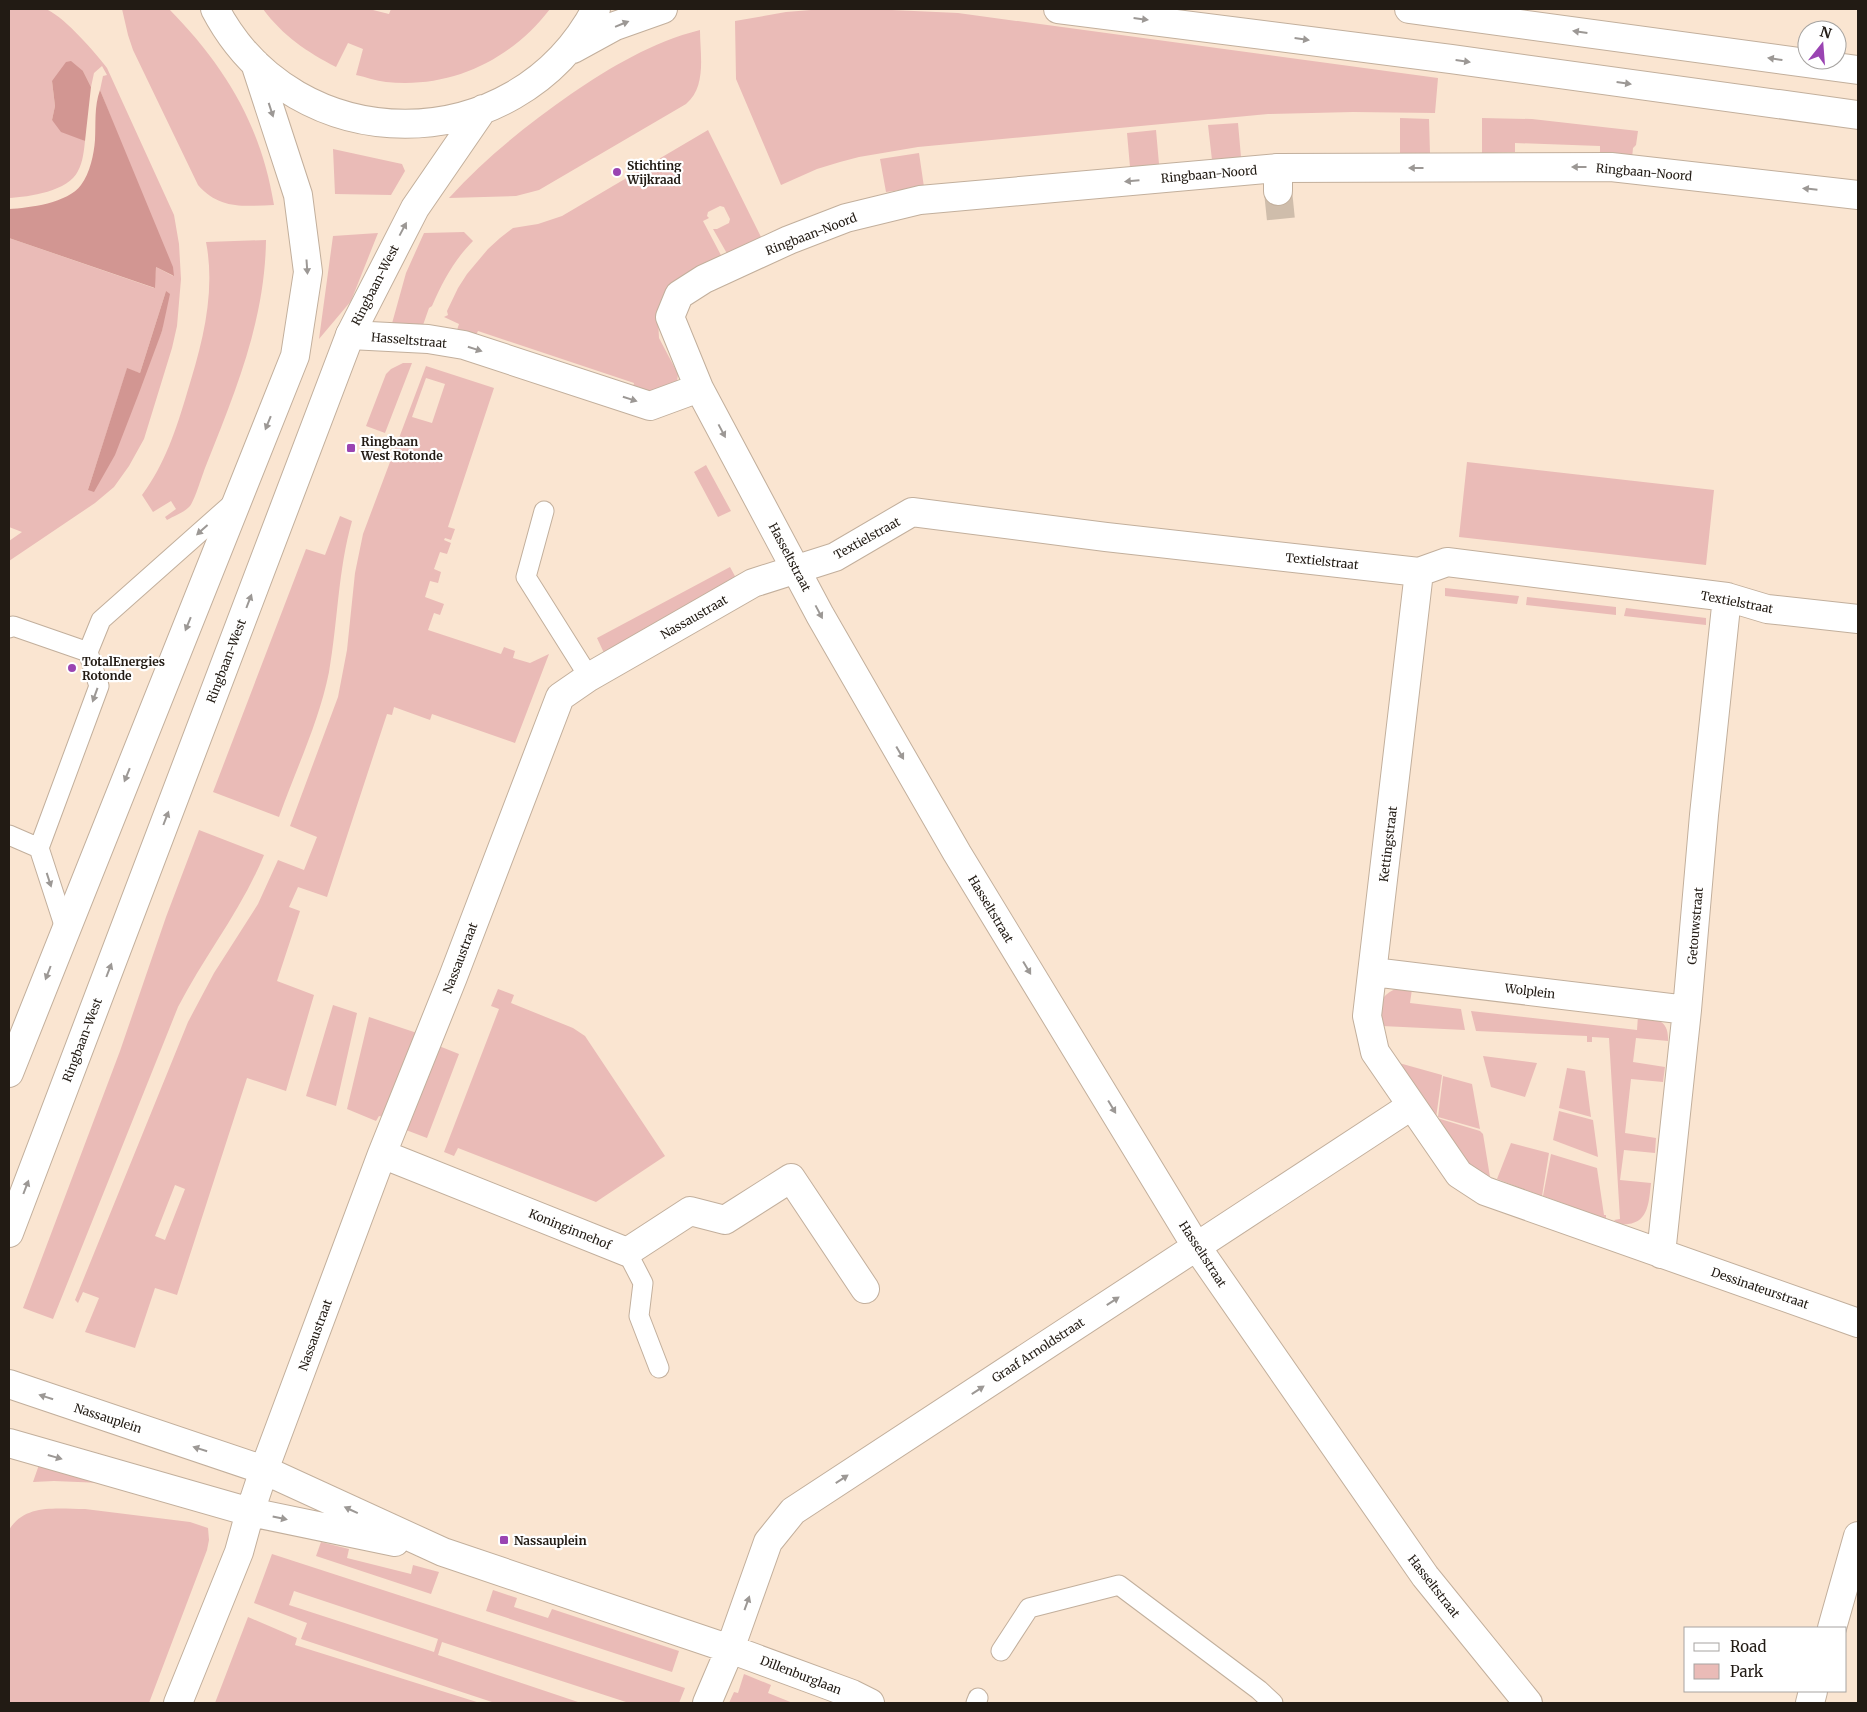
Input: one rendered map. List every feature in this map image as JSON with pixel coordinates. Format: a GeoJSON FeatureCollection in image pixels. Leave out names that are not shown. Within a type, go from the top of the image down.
{"type":"FeatureCollection","features":[{"type":"Feature","properties":{"kind":"street"},"geometry":{"type":"LineString","coordinates":[[215,9],[234,39],[269,76],[301,97],[318,105],[353,117],[390,124],[409,124],[466,116],[518,92],[550,69],[584,30],[596,9]]}},
{"type":"Feature","properties":{"kind":"street"},"geometry":{"type":"LineString","coordinates":[[563,55],[615,26],[663,9]]}},
{"type":"Feature","properties":{"kind":"street"},"geometry":{"type":"LineString","coordinates":[[1058,9],[1422,55],[1858,116]]}},
{"type":"Feature","properties":{"kind":"street"},"geometry":{"type":"LineString","coordinates":[[1409,9],[1858,70]]}},
{"type":"Feature","properties":{"kind":"street"},"geometry":{"type":"LineString","coordinates":[[9,1072],[295,356],[308,272],[298,195],[255,63]]}},
{"type":"Feature","properties":{"kind":"street","name":"Ringbaan-West"},"geometry":{"type":"LineString","coordinates":[[9,1233],[350,335],[415,208],[483,109]]}},
{"type":"Feature","properties":{"kind":"street","name":"Ringbaan-Noord"},"geometry":{"type":"LineString","coordinates":[[699,388],[670,317],[680,295],[704,279],[788,240],[846,218],[920,200],[1278,180],[1610,167],[1858,195]]}},
{"type":"Feature","properties":{"kind":"street","name":"Hasseltstraat"},"geometry":{"type":"LineString","coordinates":[[350,335],[428,339],[464,346],[650,406],[699,388],[820,615],[957,852],[1196,1246],[1425,1576],[1528,1703]]}},
{"type":"Feature","properties":{"kind":"street","name":"Textielstraat"},"geometry":{"type":"LineString","coordinates":[[796,569],[835,557],[912,512],[1106,537],[1418,572],[1447,562],[1726,597],[1767,609],[1858,619]]}},
{"type":"Feature","properties":{"kind":"street","name":"Nassaustraat"},"geometry":{"type":"LineString","coordinates":[[264,1470],[382,1154],[453,977],[560,698],[589,677],[753,584],[796,569]]}},
{"type":"Feature","properties":{"kind":"street","name":"Kettingstraat"},"geometry":{"type":"LineString","coordinates":[[1411,1106],[1375,1052],[1368,1016],[1418,572]]}},
{"type":"Feature","properties":{"kind":"street","name":"Getouwstraat"},"geometry":{"type":"LineString","coordinates":[[1661,1254],[1688,1010],[1704,815],[1726,597]]}},
{"type":"Feature","properties":{"kind":"street","name":"Wolplein"},"geometry":{"type":"LineString","coordinates":[[1373,972],[1688,1010]]}},
{"type":"Feature","properties":{"kind":"street"},"geometry":{"type":"LineString","coordinates":[[1411,1106],[1459,1174],[1485,1191],[1661,1254]]}},
{"type":"Feature","properties":{"kind":"street","name":"Graaf Arnoldstraat"},"geometry":{"type":"LineString","coordinates":[[730,1649],[768,1542],[793,1511],[1411,1106]]}},
{"type":"Feature","properties":{"kind":"street","name":"Koninginnehof"},"geometry":{"type":"LineString","coordinates":[[382,1154],[627,1252],[690,1211],[725,1220],[791,1178],[865,1289]]}},
{"type":"Feature","properties":{"kind":"street","name":"Dessinateurstraat"},"geometry":{"type":"LineString","coordinates":[[1661,1254],[1858,1323]]}},
{"type":"Feature","properties":{"kind":"street","name":"Nassauplein"},"geometry":{"type":"LineString","coordinates":[[9,1384],[264,1470],[442,1552],[730,1649]]}},
{"type":"Feature","properties":{"kind":"street","name":"Nassauplein"},"geometry":{"type":"LineString","coordinates":[[9,1443],[250,1512],[442,1552]]}},
{"type":"Feature","properties":{"kind":"street"},"geometry":{"type":"LineString","coordinates":[[178,1703],[239,1552],[264,1470]]}},
{"type":"Feature","properties":{"kind":"street"},"geometry":{"type":"LineString","coordinates":[[1832,1627],[1858,1536]]}},
{"type":"Feature","properties":{"kind":"street"},"geometry":{"type":"LineString","coordinates":[[707,1703],[730,1649]]}},
{"type":"Feature","properties":{"kind":"street","name":"Dillenburglaan"},"geometry":{"type":"LineString","coordinates":[[730,1649],[852,1694],[870,1703]]}},
{"type":"Feature","properties":{"kind":"lane"},"geometry":{"type":"LineString","coordinates":[[65,928],[39,848],[99,686],[88,652],[101,620],[238,497]]}},
{"type":"Feature","properties":{"kind":"lane"},"geometry":{"type":"LineString","coordinates":[[544,511],[526,577],[589,677]]}},
{"type":"Feature","properties":{"kind":"lane"},"geometry":{"type":"LineString","coordinates":[[9,628],[13,626],[88,652]]}},
{"type":"Feature","properties":{"kind":"lane"},"geometry":{"type":"LineString","coordinates":[[9,835],[39,848]]}},
{"type":"Feature","properties":{"kind":"lane"},"geometry":{"type":"LineString","coordinates":[[627,1252],[642,1283],[639,1316],[659,1368]]}},
{"type":"Feature","properties":{"kind":"lane"},"geometry":{"type":"LineString","coordinates":[[1001,1651],[1029,1608],[1119,1585],[1259,1690],[1273,1703]]}},
{"type":"Feature","properties":{"kind":"green space"},"geometry":{"type":"Polygon","coordinates":[[[9,9],[45,9],[55,14],[71,28],[107,68],[174,215],[179,244],[181,279],[177,326],[172,348],[144,439],[129,466],[114,487],[95,503],[9,561],[9,541],[22,532],[9,527],[9,238],[154,288],[156,267],[173,276],[100,90],[103,76],[107,75],[102,66],[94,73],[91,87],[83,71],[52,81],[55,106],[52,120],[85,141],[78,171],[66,184],[48,192],[9,198],[9,9]],[[166,291],[140,373],[127,369],[88,490],[162,331],[166,291]]]}},
{"type":"Feature","properties":{"kind":"green space"},"geometry":{"type":"Polygon","coordinates":[[[122,9],[169,9],[207,52],[238,98],[250,123],[268,176],[274,205],[243,206],[224,203],[206,193],[198,185],[133,50],[122,9]]]}},
{"type":"Feature","properties":{"kind":"green space"},"geometry":{"type":"Polygon","coordinates":[[[263,9],[369,9],[389,14],[391,9],[550,9],[517,43],[478,67],[434,81],[410,83],[382,81],[356,75],[363,49],[348,43],[336,67],[287,35],[263,9]]]}},
{"type":"Feature","properties":{"kind":"green space"},"geometry":{"type":"Polygon","coordinates":[[[823,9],[958,13],[1438,78],[1435,113],[1268,114],[918,147],[840,162],[817,169],[781,185],[736,79],[735,21],[786,12],[823,9]]]}},
{"type":"Feature","properties":{"kind":"green space"},"geometry":{"type":"Polygon","coordinates":[[[700,30],[700,79],[693,97],[686,104],[539,190],[516,196],[449,198],[477,169],[507,143],[571,94],[632,56],[665,41],[700,30]]]}},
{"type":"Feature","properties":{"kind":"green space"},"geometry":{"type":"Polygon","coordinates":[[[1400,118],[1429,119],[1430,153],[1400,153],[1400,118]]]}},
{"type":"Feature","properties":{"kind":"green space"},"geometry":{"type":"Polygon","coordinates":[[[1482,118],[1532,119],[1638,131],[1632,158],[1600,155],[1600,146],[1515,143],[1515,152],[1482,153],[1482,118]]]}},
{"type":"Feature","properties":{"kind":"green space"},"geometry":{"type":"Polygon","coordinates":[[[1238,123],[1241,157],[1212,160],[1208,125],[1238,123]]]}},
{"type":"Feature","properties":{"kind":"green space"},"geometry":{"type":"Polygon","coordinates":[[[708,130],[762,239],[729,257],[713,229],[729,223],[730,219],[724,207],[720,206],[708,212],[707,216],[709,218],[703,221],[723,259],[658,319],[659,338],[678,374],[677,383],[647,395],[632,392],[634,383],[478,331],[474,339],[455,336],[459,324],[444,317],[448,315],[447,311],[467,274],[500,238],[513,228],[538,224],[562,216],[708,130]]]}},
{"type":"Feature","properties":{"kind":"green space"},"geometry":{"type":"Polygon","coordinates":[[[1156,130],[1159,164],[1130,167],[1127,133],[1156,130]]]}},
{"type":"Feature","properties":{"kind":"green space"},"geometry":{"type":"Polygon","coordinates":[[[333,149],[402,164],[405,171],[391,195],[335,194],[333,149]]]}},
{"type":"Feature","properties":{"kind":"green space"},"geometry":{"type":"Polygon","coordinates":[[[919,153],[924,187],[886,192],[880,159],[919,153]]]}},
{"type":"Feature","properties":{"kind":"green space"},"geometry":{"type":"Polygon","coordinates":[[[464,232],[473,241],[449,271],[432,306],[429,308],[423,325],[391,327],[406,273],[424,233],[464,232]]]}},
{"type":"Feature","properties":{"kind":"green space"},"geometry":{"type":"Polygon","coordinates":[[[378,233],[351,301],[319,339],[333,236],[378,233]]]}},
{"type":"Feature","properties":{"kind":"green space"},"geometry":{"type":"Polygon","coordinates":[[[266,240],[264,270],[255,326],[238,381],[192,503],[185,510],[167,520],[165,517],[176,509],[171,501],[153,512],[142,495],[157,471],[169,446],[179,420],[198,356],[208,300],[209,261],[206,242],[266,240]]]}},
{"type":"Feature","properties":{"kind":"green space"},"geometry":{"type":"Polygon","coordinates":[[[403,363],[412,363],[385,433],[366,426],[386,374],[403,363]]]}},
{"type":"Feature","properties":{"kind":"green space"},"geometry":{"type":"Polygon","coordinates":[[[426,366],[494,388],[448,527],[455,529],[451,540],[445,538],[444,540],[451,543],[447,554],[440,552],[434,569],[441,572],[438,583],[430,581],[425,597],[444,604],[440,615],[434,613],[428,630],[501,654],[504,647],[515,651],[513,658],[530,663],[549,654],[515,743],[432,714],[430,720],[394,707],[392,715],[387,714],[327,897],[298,887],[289,907],[300,911],[277,981],[314,995],[286,1091],[247,1078],[177,1295],[155,1288],[135,1348],[85,1332],[99,1298],[83,1292],[78,1303],[75,1300],[188,1022],[214,973],[258,904],[278,860],[304,870],[317,837],[290,826],[338,697],[347,650],[355,573],[363,534],[426,366]],[[426,378],[412,417],[432,423],[445,384],[426,378]],[[175,1185],[155,1236],[165,1240],[185,1189],[175,1185]]]}},
{"type":"Feature","properties":{"kind":"green space"},"geometry":{"type":"Polygon","coordinates":[[[1467,462],[1714,490],[1706,565],[1459,537],[1467,462]]]}},
{"type":"Feature","properties":{"kind":"green space"},"geometry":{"type":"Polygon","coordinates":[[[706,465],[731,511],[718,517],[694,472],[706,465]]]}},
{"type":"Feature","properties":{"kind":"green space"},"geometry":{"type":"Polygon","coordinates":[[[340,516],[352,521],[341,577],[329,672],[313,727],[279,817],[213,792],[306,549],[325,555],[340,516]]]}},
{"type":"Feature","properties":{"kind":"green space"},"geometry":{"type":"Polygon","coordinates":[[[730,567],[736,578],[604,653],[597,638],[730,567]]]}},
{"type":"Feature","properties":{"kind":"green space"},"geometry":{"type":"Polygon","coordinates":[[[1445,588],[1519,596],[1517,604],[1445,596],[1445,588]]]}},
{"type":"Feature","properties":{"kind":"green space"},"geometry":{"type":"Polygon","coordinates":[[[1527,597],[1616,607],[1616,615],[1526,605],[1527,597]]]}},
{"type":"Feature","properties":{"kind":"green space"},"geometry":{"type":"Polygon","coordinates":[[[1626,608],[1706,618],[1706,625],[1624,616],[1626,608]]]}},
{"type":"Feature","properties":{"kind":"green space"},"geometry":{"type":"Polygon","coordinates":[[[199,830],[264,855],[245,894],[178,1007],[53,1319],[23,1308],[120,1051],[166,917],[199,830]]]}},
{"type":"Feature","properties":{"kind":"green space"},"geometry":{"type":"Polygon","coordinates":[[[1398,988],[1412,989],[1410,1003],[1461,1009],[1465,1030],[1382,1026],[1380,1008],[1383,998],[1386,994],[1398,988]]]}},
{"type":"Feature","properties":{"kind":"green space"},"geometry":{"type":"Polygon","coordinates":[[[498,989],[514,995],[511,1003],[573,1028],[585,1036],[665,1156],[596,1202],[458,1148],[454,1156],[444,1152],[499,1009],[491,1006],[498,989]]]}},
{"type":"Feature","properties":{"kind":"green space"},"geometry":{"type":"Polygon","coordinates":[[[333,1005],[357,1013],[336,1106],[306,1096],[333,1005]]]}},
{"type":"Feature","properties":{"kind":"green space"},"geometry":{"type":"Polygon","coordinates":[[[1471,1011],[1637,1030],[1638,1016],[1656,1019],[1664,1024],[1668,1034],[1668,1041],[1636,1038],[1633,1062],[1665,1067],[1663,1082],[1631,1079],[1625,1133],[1656,1138],[1655,1153],[1624,1150],[1620,1180],[1651,1183],[1647,1209],[1640,1219],[1624,1224],[1614,1220],[1620,1219],[1609,1038],[1592,1037],[1592,1042],[1587,1042],[1587,1036],[1476,1031],[1471,1011]]]}},
{"type":"Feature","properties":{"kind":"green space"},"geometry":{"type":"Polygon","coordinates":[[[369,1017],[420,1034],[387,1118],[379,1116],[376,1121],[347,1109],[369,1017]]]}},
{"type":"Feature","properties":{"kind":"green space"},"geometry":{"type":"Polygon","coordinates":[[[439,1046],[459,1054],[427,1138],[406,1130],[439,1046]]]}},
{"type":"Feature","properties":{"kind":"green space"},"geometry":{"type":"Polygon","coordinates":[[[1483,1056],[1537,1063],[1525,1097],[1491,1087],[1483,1056]]]}},
{"type":"Feature","properties":{"kind":"green space"},"geometry":{"type":"Polygon","coordinates":[[[1399,1063],[1442,1075],[1436,1118],[1399,1063]]]}},
{"type":"Feature","properties":{"kind":"green space"},"geometry":{"type":"Polygon","coordinates":[[[1567,1068],[1585,1071],[1591,1117],[1559,1108],[1567,1068]]]}},
{"type":"Feature","properties":{"kind":"green space"},"geometry":{"type":"Polygon","coordinates":[[[1443,1076],[1472,1084],[1480,1129],[1438,1117],[1443,1076]]]}},
{"type":"Feature","properties":{"kind":"green space"},"geometry":{"type":"Polygon","coordinates":[[[1559,1111],[1593,1120],[1598,1157],[1553,1140],[1559,1111]]]}},
{"type":"Feature","properties":{"kind":"green space"},"geometry":{"type":"Polygon","coordinates":[[[1437,1118],[1480,1131],[1483,1134],[1490,1177],[1477,1172],[1469,1164],[1437,1118]]]}},
{"type":"Feature","properties":{"kind":"green space"},"geometry":{"type":"Polygon","coordinates":[[[1511,1143],[1549,1153],[1542,1196],[1497,1179],[1511,1143]]]}},
{"type":"Feature","properties":{"kind":"green space"},"geometry":{"type":"Polygon","coordinates":[[[1551,1154],[1597,1168],[1606,1219],[1543,1196],[1551,1154]]]}},
{"type":"Feature","properties":{"kind":"green space"},"geometry":{"type":"Polygon","coordinates":[[[41,1459],[102,1483],[33,1482],[41,1459]]]}},
{"type":"Feature","properties":{"kind":"green space"},"geometry":{"type":"Polygon","coordinates":[[[43,1509],[85,1509],[190,1522],[208,1528],[209,1540],[207,1550],[149,1703],[9,1703],[9,1530],[16,1521],[33,1511],[43,1509]]]}},
{"type":"Feature","properties":{"kind":"green space"},"geometry":{"type":"Polygon","coordinates":[[[321,1542],[349,1549],[347,1558],[411,1574],[413,1565],[439,1572],[431,1594],[316,1556],[321,1542]]]}},
{"type":"Feature","properties":{"kind":"green space"},"geometry":{"type":"Polygon","coordinates":[[[272,1554],[685,1688],[679,1703],[629,1703],[442,1642],[438,1655],[581,1703],[495,1703],[301,1639],[307,1623],[254,1603],[272,1554]],[[294,1591],[289,1605],[434,1652],[438,1639],[294,1591]]]}},
{"type":"Feature","properties":{"kind":"green space"},"geometry":{"type":"Polygon","coordinates":[[[493,1590],[517,1598],[514,1607],[548,1618],[552,1609],[679,1651],[672,1672],[486,1611],[493,1590]]]}},
{"type":"Feature","properties":{"kind":"green space"},"geometry":{"type":"Polygon","coordinates":[[[248,1617],[297,1638],[295,1645],[480,1703],[215,1703],[248,1617]]]}},
{"type":"Feature","properties":{"kind":"green space"},"geometry":{"type":"Polygon","coordinates":[[[744,1674],[771,1685],[768,1693],[793,1703],[729,1703],[734,1692],[738,1693],[744,1674]]]}},
{"type":"Feature","properties":{"kind":"shaded area"},"geometry":{"type":"Polygon","coordinates":[[[71,61],[83,71],[91,87],[85,141],[61,132],[52,120],[55,106],[52,81],[66,62],[71,61]]]}},
{"type":"Feature","properties":{"kind":"shaded area"},"geometry":{"type":"Polygon","coordinates":[[[100,90],[173,267],[174,276],[156,267],[155,288],[9,238],[9,209],[37,206],[58,200],[75,191],[81,185],[89,169],[94,151],[96,109],[100,90]]]}},
{"type":"Feature","properties":{"kind":"shaded area"},"geometry":{"type":"Polygon","coordinates":[[[166,291],[170,294],[162,331],[115,455],[94,492],[88,490],[127,368],[140,373],[166,291]]]}},
{"type":"Feature","properties":{"kind":"tunnel"},"geometry":{"type":"LineString","coordinates":[[1278,191],[1282,230]]}},
{"type":"Feature","properties":{"kind":"place","name":"Stichting Wijkraad"},"geometry":{"type":"Point","coordinates":[617,172]}},
{"type":"Feature","properties":{"kind":"place","name":"Ringbaan West Rotonde"},"geometry":{"type":"Point","coordinates":[351,448]}},
{"type":"Feature","properties":{"kind":"place","name":"TotalEnergies Rotonde"},"geometry":{"type":"Point","coordinates":[72,668]}},
{"type":"Feature","properties":{"kind":"place","name":"Nassauplein"},"geometry":{"type":"Point","coordinates":[504,1540]}}]}
